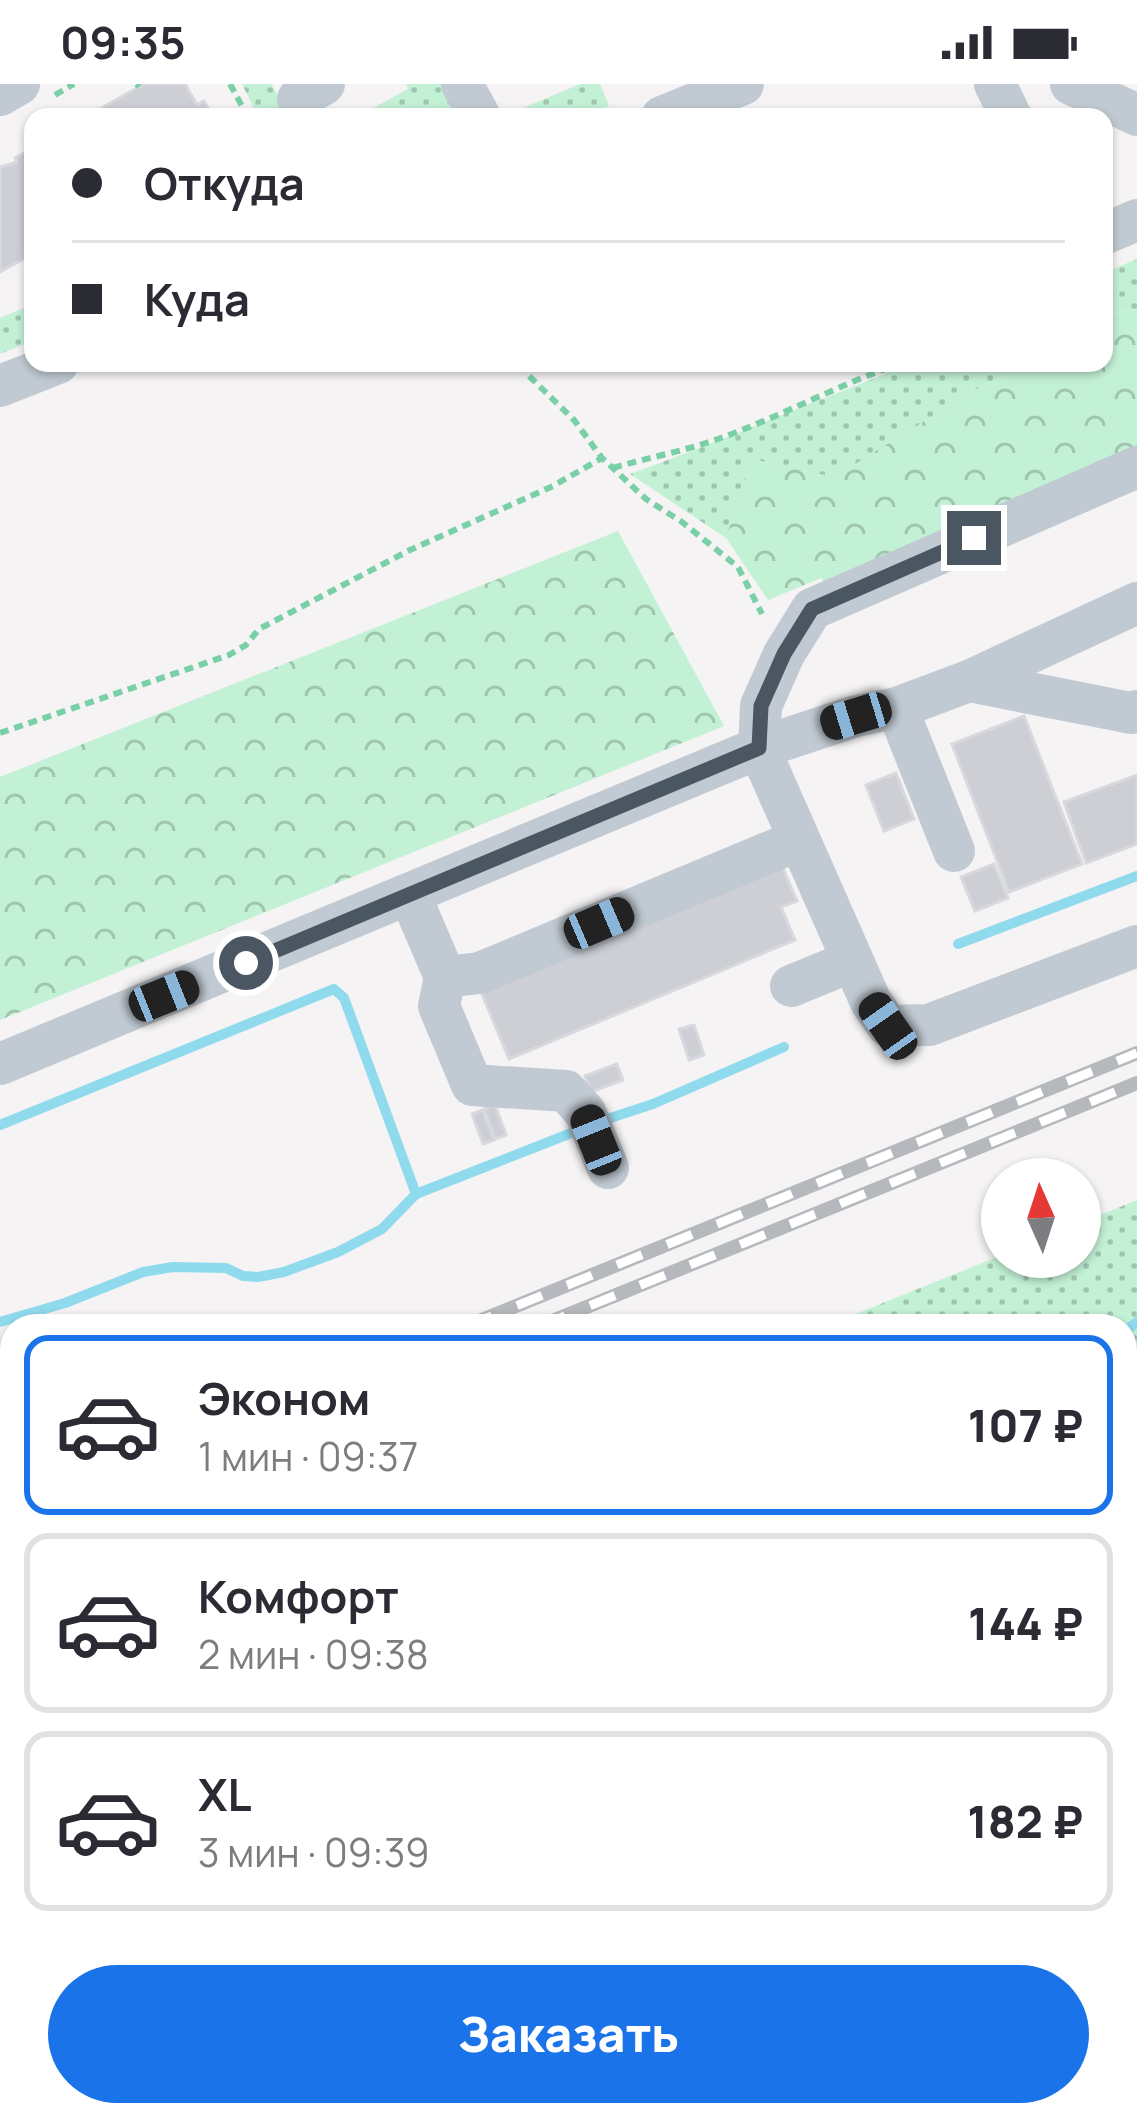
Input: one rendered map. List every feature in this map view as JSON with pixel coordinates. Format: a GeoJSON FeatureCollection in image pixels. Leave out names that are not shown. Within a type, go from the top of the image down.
{"type":"FeatureCollection","features":[{"type":"Feature","properties":{"kind":"street"},"geometry":{"type":"LineString","coordinates":[[0,94],[19,84]]}},
{"type":"Feature","properties":{"kind":"street"},"geometry":{"type":"LineString","coordinates":[[684,108],[743,84]]}},
{"type":"Feature","properties":{"kind":"street"},"geometry":{"type":"LineString","coordinates":[[1071,84],[1137,115]]}},
{"type":"Feature","properties":{"kind":"street"},"geometry":{"type":"LineString","coordinates":[[0,386],[35,372]]}},
{"type":"Feature","properties":{"kind":"street"},"geometry":{"type":"LineString","coordinates":[[1137,467],[812,609],[784,654],[761,706],[759,748],[871,1002],[888,1026],[929,1024],[1137,946]]}},
{"type":"Feature","properties":{"kind":"street"},"geometry":{"type":"LineString","coordinates":[[0,1064],[759,748],[856,716],[897,709],[969,681],[1137,603]]}},
{"type":"Feature","properties":{"kind":"street"},"geometry":{"type":"LineString","coordinates":[[969,681],[1131,713],[1137,710]]}},
{"type":"Feature","properties":{"kind":"street"},"geometry":{"type":"LineString","coordinates":[[897,709],[955,851]]}},
{"type":"Feature","properties":{"kind":"street"},"geometry":{"type":"LineString","coordinates":[[445,977],[479,973],[799,840]]}},
{"type":"Feature","properties":{"kind":"street"},"geometry":{"type":"LineString","coordinates":[[410,895],[445,977],[439,1006],[472,1085],[566,1090],[585,1112],[608,1168]]}},
{"type":"Feature","properties":{"kind":"street"},"geometry":{"type":"LineString","coordinates":[[791,986],[852,961]]}},
{"type":"Feature","properties":{"kind":"path"},"geometry":{"type":"LineString","coordinates":[[527,372],[574,420],[602,458],[646,499],[738,567],[784,654]]}},
{"type":"Feature","properties":{"kind":"path"},"geometry":{"type":"LineString","coordinates":[[613,468],[703,444],[876,372]]}},
{"type":"Feature","properties":{"kind":"path"},"geometry":{"type":"LineString","coordinates":[[0,733],[229,655],[259,629],[602,458]]}},
{"type":"Feature","properties":{"kind":"green space"},"geometry":{"type":"Polygon","coordinates":[[[242,84],[271,84],[285,108],[254,108],[242,84]]]}},
{"type":"Feature","properties":{"kind":"green space"},"geometry":{"type":"Polygon","coordinates":[[[406,84],[441,84],[455,108],[373,108],[408,89],[406,84]]]}},
{"type":"Feature","properties":{"kind":"green space"},"geometry":{"type":"Polygon","coordinates":[[[580,84],[600,84],[609,106],[604,108],[523,108],[580,84]]]}},
{"type":"Feature","properties":{"kind":"green space"},"geometry":{"type":"Polygon","coordinates":[[[1137,259],[1137,311],[1124,309],[1113,316],[1113,269],[1137,259]]]}},
{"type":"Feature","properties":{"kind":"green space"},"geometry":{"type":"Polygon","coordinates":[[[24,308],[24,345],[0,354],[0,318],[24,308]]]}},
{"type":"Feature","properties":{"kind":"green space"},"geometry":{"type":"Polygon","coordinates":[[[1125,309],[1137,311],[1137,459],[829,590],[821,578],[768,600],[726,538],[751,459],[834,477],[980,387],[1018,372],[1113,372],[1113,316],[1125,309]]]}},
{"type":"Feature","properties":{"kind":"green space"},"geometry":{"type":"Polygon","coordinates":[[[890,372],[1018,372],[980,387],[834,478],[752,459],[726,538],[630,474],[890,372]]]}},
{"type":"Feature","properties":{"kind":"green space"},"geometry":{"type":"Polygon","coordinates":[[[618,531],[724,726],[0,1020],[0,777],[618,531]]]}},
{"type":"Feature","properties":{"kind":"green space"},"geometry":{"type":"Polygon","coordinates":[[[1137,1200],[1137,1314],[856,1314],[981,1263],[981,1278],[1101,1278],[1101,1215],[1137,1200]]]}},
{"type":"Feature","properties":{"kind":"building"},"geometry":{"type":"Polygon","coordinates":[[[144,84],[185,84],[197,105],[204,101],[208,108],[102,108],[144,84]]]}},
{"type":"Feature","properties":{"kind":"building"},"geometry":{"type":"Polygon","coordinates":[[[24,153],[24,259],[0,272],[0,167],[17,162],[15,158],[24,153]]]}},
{"type":"Feature","properties":{"kind":"building"},"geometry":{"type":"Polygon","coordinates":[[[1024,716],[1082,864],[1009,892],[952,744],[1024,716]]]}},
{"type":"Feature","properties":{"kind":"building"},"geometry":{"type":"Polygon","coordinates":[[[896,773],[914,819],[884,831],[866,785],[896,773]]]}},
{"type":"Feature","properties":{"kind":"building"},"geometry":{"type":"Polygon","coordinates":[[[1137,775],[1137,844],[1086,863],[1064,802],[1137,775]]]}},
{"type":"Feature","properties":{"kind":"building"},"geometry":{"type":"Polygon","coordinates":[[[781,864],[797,901],[781,907],[795,940],[509,1059],[480,989],[781,864]]]}},
{"type":"Feature","properties":{"kind":"building"},"geometry":{"type":"Polygon","coordinates":[[[994,864],[1008,898],[975,911],[961,877],[994,864]]]}},
{"type":"Feature","properties":{"kind":"building"},"geometry":{"type":"Polygon","coordinates":[[[694,1025],[704,1055],[689,1060],[679,1029],[694,1025]]]}},
{"type":"Feature","properties":{"kind":"building"},"geometry":{"type":"Polygon","coordinates":[[[617,1064],[623,1080],[591,1092],[585,1076],[617,1064]]]}},
{"type":"Feature","properties":{"kind":"building"},"geometry":{"type":"Polygon","coordinates":[[[495,1105],[506,1135],[495,1139],[484,1109],[495,1105]]]}},
{"type":"Feature","properties":{"kind":"building"},"geometry":{"type":"Polygon","coordinates":[[[483,1110],[494,1140],[483,1144],[472,1114],[483,1110]]]}},
{"type":"Feature","properties":{"kind":"waterway"},"geometry":{"type":"LineString","coordinates":[[958,944],[1137,876]]}},
{"type":"Feature","properties":{"kind":"waterway"},"geometry":{"type":"LineString","coordinates":[[0,1125],[334,989],[344,998],[416,1194]]}},
{"type":"Feature","properties":{"kind":"waterway"},"geometry":{"type":"LineString","coordinates":[[601,1121],[653,1104],[784,1047]]}},
{"type":"Feature","properties":{"kind":"waterway"},"geometry":{"type":"LineString","coordinates":[[27,1314],[143,1272],[173,1267],[226,1268],[258,1277],[284,1272],[382,1229],[416,1194],[579,1130]]}},
{"type":"Feature","properties":{"kind":"railway"},"geometry":{"type":"LineString","coordinates":[[496,1314],[1137,1053]]}},
{"type":"Feature","properties":{"kind":"railway"},"geometry":{"type":"LineString","coordinates":[[569,1314],[1137,1083]]}},
{"type":"Feature","properties":{"kind":"route"},"geometry":{"type":"LineString","coordinates":[[246,963],[759,748],[761,706],[784,654],[812,609],[974,538]]}}]}
